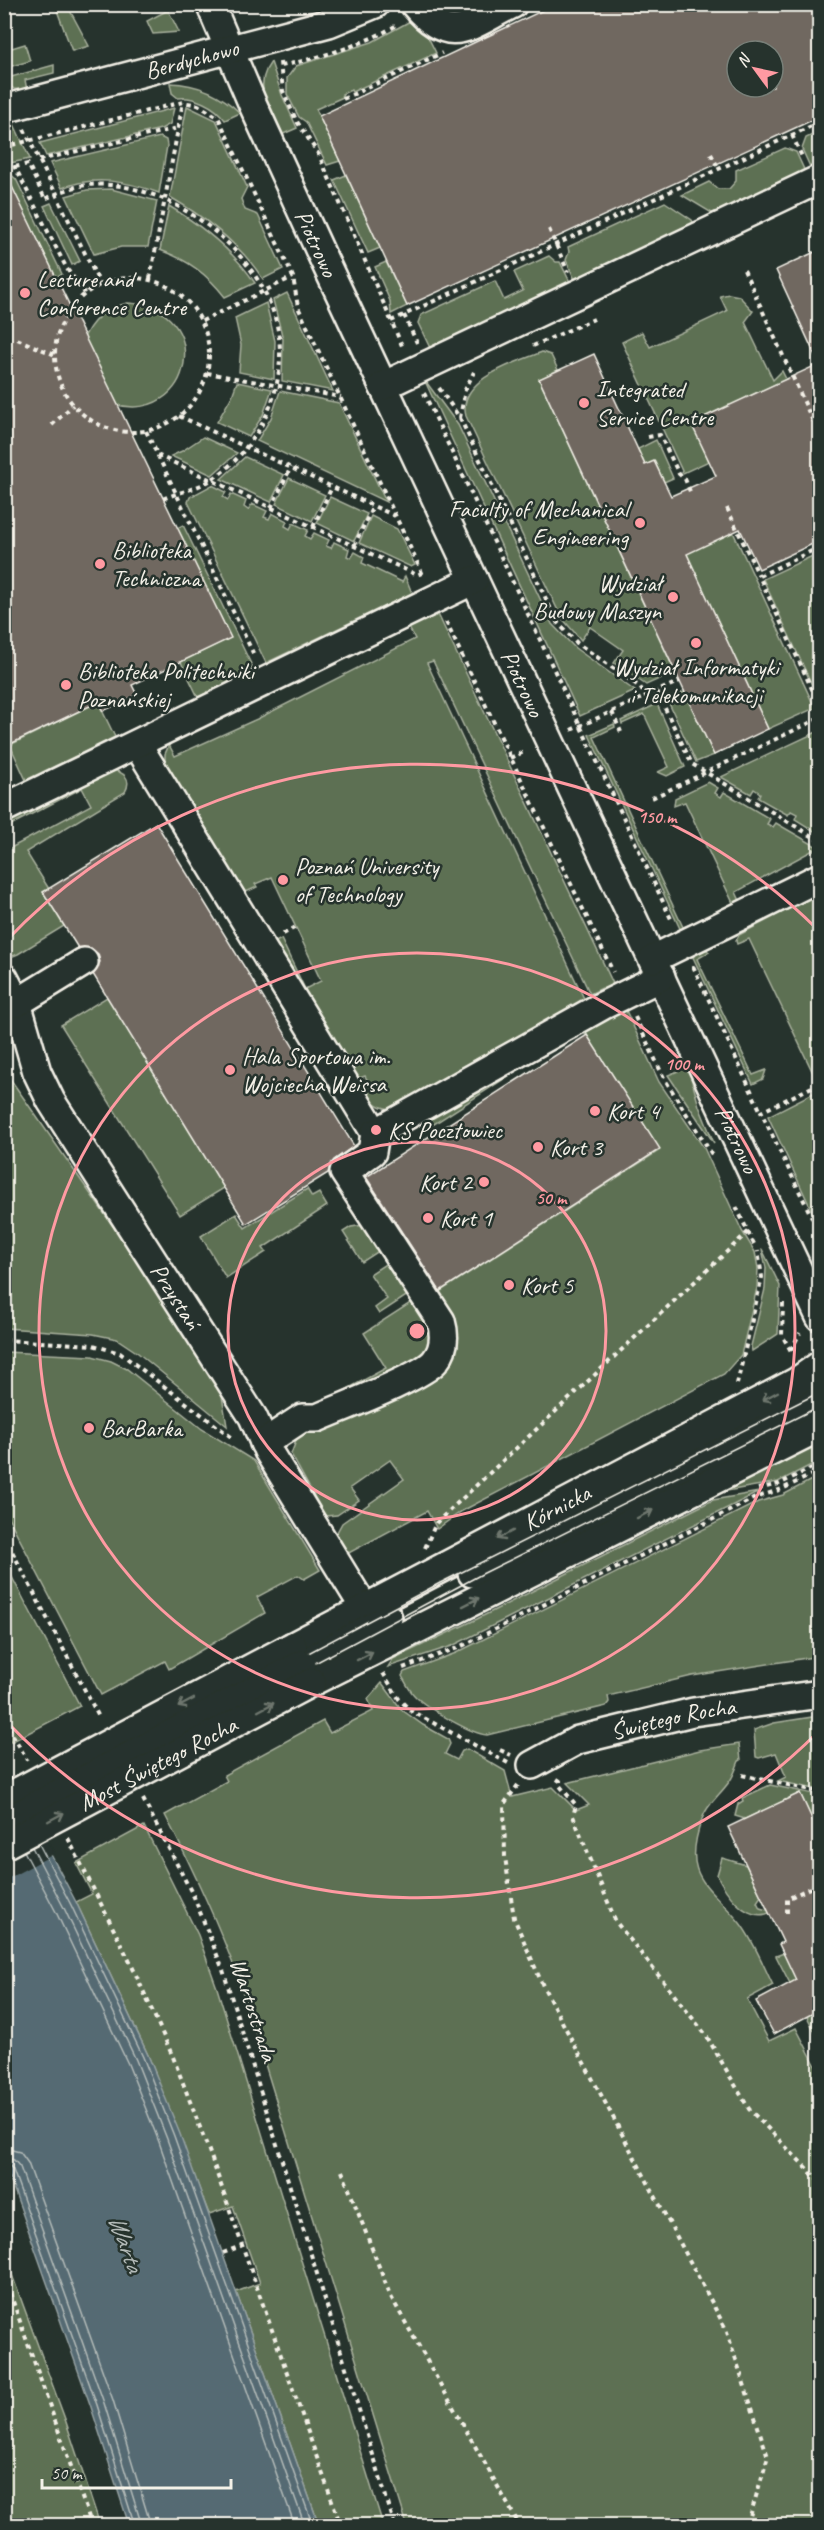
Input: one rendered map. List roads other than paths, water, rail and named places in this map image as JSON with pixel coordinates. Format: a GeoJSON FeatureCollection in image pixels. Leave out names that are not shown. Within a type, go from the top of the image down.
{"type":"FeatureCollection","features":[{"type":"Feature","properties":{"kind":"street","name":"Piotrowo"},"geometry":{"type":"LineString","coordinates":[[210,4],[383,386],[657,968],[810,1325]]}},
{"type":"Feature","properties":{"kind":"street","name":"Berdychowo"},"geometry":{"type":"LineString","coordinates":[[5,107],[230,51],[329,23],[375,4]]}},
{"type":"Feature","properties":{"kind":"street"},"geometry":{"type":"LineString","coordinates":[[414,4],[429,21],[442,29],[456,31],[513,4]]}},
{"type":"Feature","properties":{"kind":"street"},"geometry":{"type":"LineString","coordinates":[[456,31],[475,4]]}},
{"type":"Feature","properties":{"kind":"street"},"geometry":{"type":"LineString","coordinates":[[383,386],[819,179]]}},
{"type":"Feature","properties":{"kind":"street"},"geometry":{"type":"LineString","coordinates":[[4,808],[474,580]]}},
{"type":"Feature","properties":{"kind":"street"},"geometry":{"type":"LineString","coordinates":[[137,744],[375,1133],[372,1152],[344,1172],[441,1321],[444,1332],[440,1354],[425,1370],[317,1418],[302,1418],[266,1447]]}},
{"type":"Feature","properties":{"kind":"street"},"geometry":{"type":"LineString","coordinates":[[375,1133],[624,995],[683,945],[819,877]]}},
{"type":"Feature","properties":{"kind":"street"},"geometry":{"type":"LineString","coordinates":[[16,1004],[84,962]]}},
{"type":"Feature","properties":{"kind":"street","name":"Przystań"},"geometry":{"type":"LineString","coordinates":[[4,978],[16,1004],[37,1072],[51,1101],[253,1417],[266,1447],[365,1609]]}},
{"type":"Feature","properties":{"kind":"street","name":"Kórnicka"},"geometry":{"type":"LineString","coordinates":[[303,1664],[365,1609],[796,1382],[819,1365]]}},
{"type":"Feature","properties":{"kind":"street"},"geometry":{"type":"LineString","coordinates":[[4,1821],[446,1586],[819,1398]]}},
{"type":"Feature","properties":{"kind":"street","name":"Kórnicka"},"geometry":{"type":"LineString","coordinates":[[303,1664],[819,1428]]}},
{"type":"Feature","properties":{"kind":"street","name":"Most Świętego Rocha"},"geometry":{"type":"LineString","coordinates":[[4,1799],[303,1664]]}},
{"type":"Feature","properties":{"kind":"street","name":"Most Świętego Rocha"},"geometry":{"type":"LineString","coordinates":[[4,1845],[303,1664]]}},
{"type":"Feature","properties":{"kind":"street","name":"Świętego Rocha"},"geometry":{"type":"LineString","coordinates":[[532,1765],[578,1740],[693,1712],[819,1694]]}},
{"type":"Feature","properties":{"kind":"water","name":"Warta"},"geometry":{"type":"Polygon","coordinates":[[[4,1766],[76,1902],[148,2055],[180,2134],[319,2525],[129,2525],[91,2407],[5,2164],[4,1766]]]}},
{"type":"Feature","properties":{"kind":"tram line"},"geometry":{"type":"LineString","coordinates":[[4,1815],[440,1583],[820,1392]]}},
{"type":"Feature","properties":{"kind":"tram line"},"geometry":{"type":"LineString","coordinates":[[4,1829],[482,1574],[820,1406]]}},
{"type":"Feature","properties":{"kind":"place","name":"Lecture and Conference Centre"},"geometry":{"type":"Point","coordinates":[25,293]}},
{"type":"Feature","properties":{"kind":"place","name":"Integrated Service Centre"},"geometry":{"type":"Point","coordinates":[584,403]}},
{"type":"Feature","properties":{"kind":"place","name":"Faculty of Mechanical Engineering"},"geometry":{"type":"Point","coordinates":[640,523]}},
{"type":"Feature","properties":{"kind":"place","name":"Biblioteka Techniczna"},"geometry":{"type":"Point","coordinates":[100,564]}},
{"type":"Feature","properties":{"kind":"place","name":"Wydział Budowy Maszyn"},"geometry":{"type":"Point","coordinates":[673,597]}},
{"type":"Feature","properties":{"kind":"place","name":"Wydział Informatyki i Telekomunikacji"},"geometry":{"type":"Point","coordinates":[696,643]}},
{"type":"Feature","properties":{"kind":"place","name":"Biblioteka Politechniki Poznańskiej"},"geometry":{"type":"Point","coordinates":[66,685]}},
{"type":"Feature","properties":{"kind":"place","name":"Poznań University of Technology"},"geometry":{"type":"Point","coordinates":[283,880]}},
{"type":"Feature","properties":{"kind":"place","name":"Hala Sportowa im. Wojciecha Weissa"},"geometry":{"type":"Point","coordinates":[230,1070]}},
{"type":"Feature","properties":{"kind":"place","name":"Kort 4"},"geometry":{"type":"Point","coordinates":[595,1111]}},
{"type":"Feature","properties":{"kind":"place","name":"KS Pocztowiec"},"geometry":{"type":"Point","coordinates":[376,1130]}},
{"type":"Feature","properties":{"kind":"place","name":"Kort 3"},"geometry":{"type":"Point","coordinates":[538,1147]}},
{"type":"Feature","properties":{"kind":"place","name":"Kort 2"},"geometry":{"type":"Point","coordinates":[484,1182]}},
{"type":"Feature","properties":{"kind":"place","name":"Kort 1"},"geometry":{"type":"Point","coordinates":[428,1218]}},
{"type":"Feature","properties":{"kind":"place","name":"Kort 5"},"geometry":{"type":"Point","coordinates":[509,1285]}},
{"type":"Feature","properties":{"kind":"place","name":"BarBarka"},"geometry":{"type":"Point","coordinates":[89,1428]}}]}
